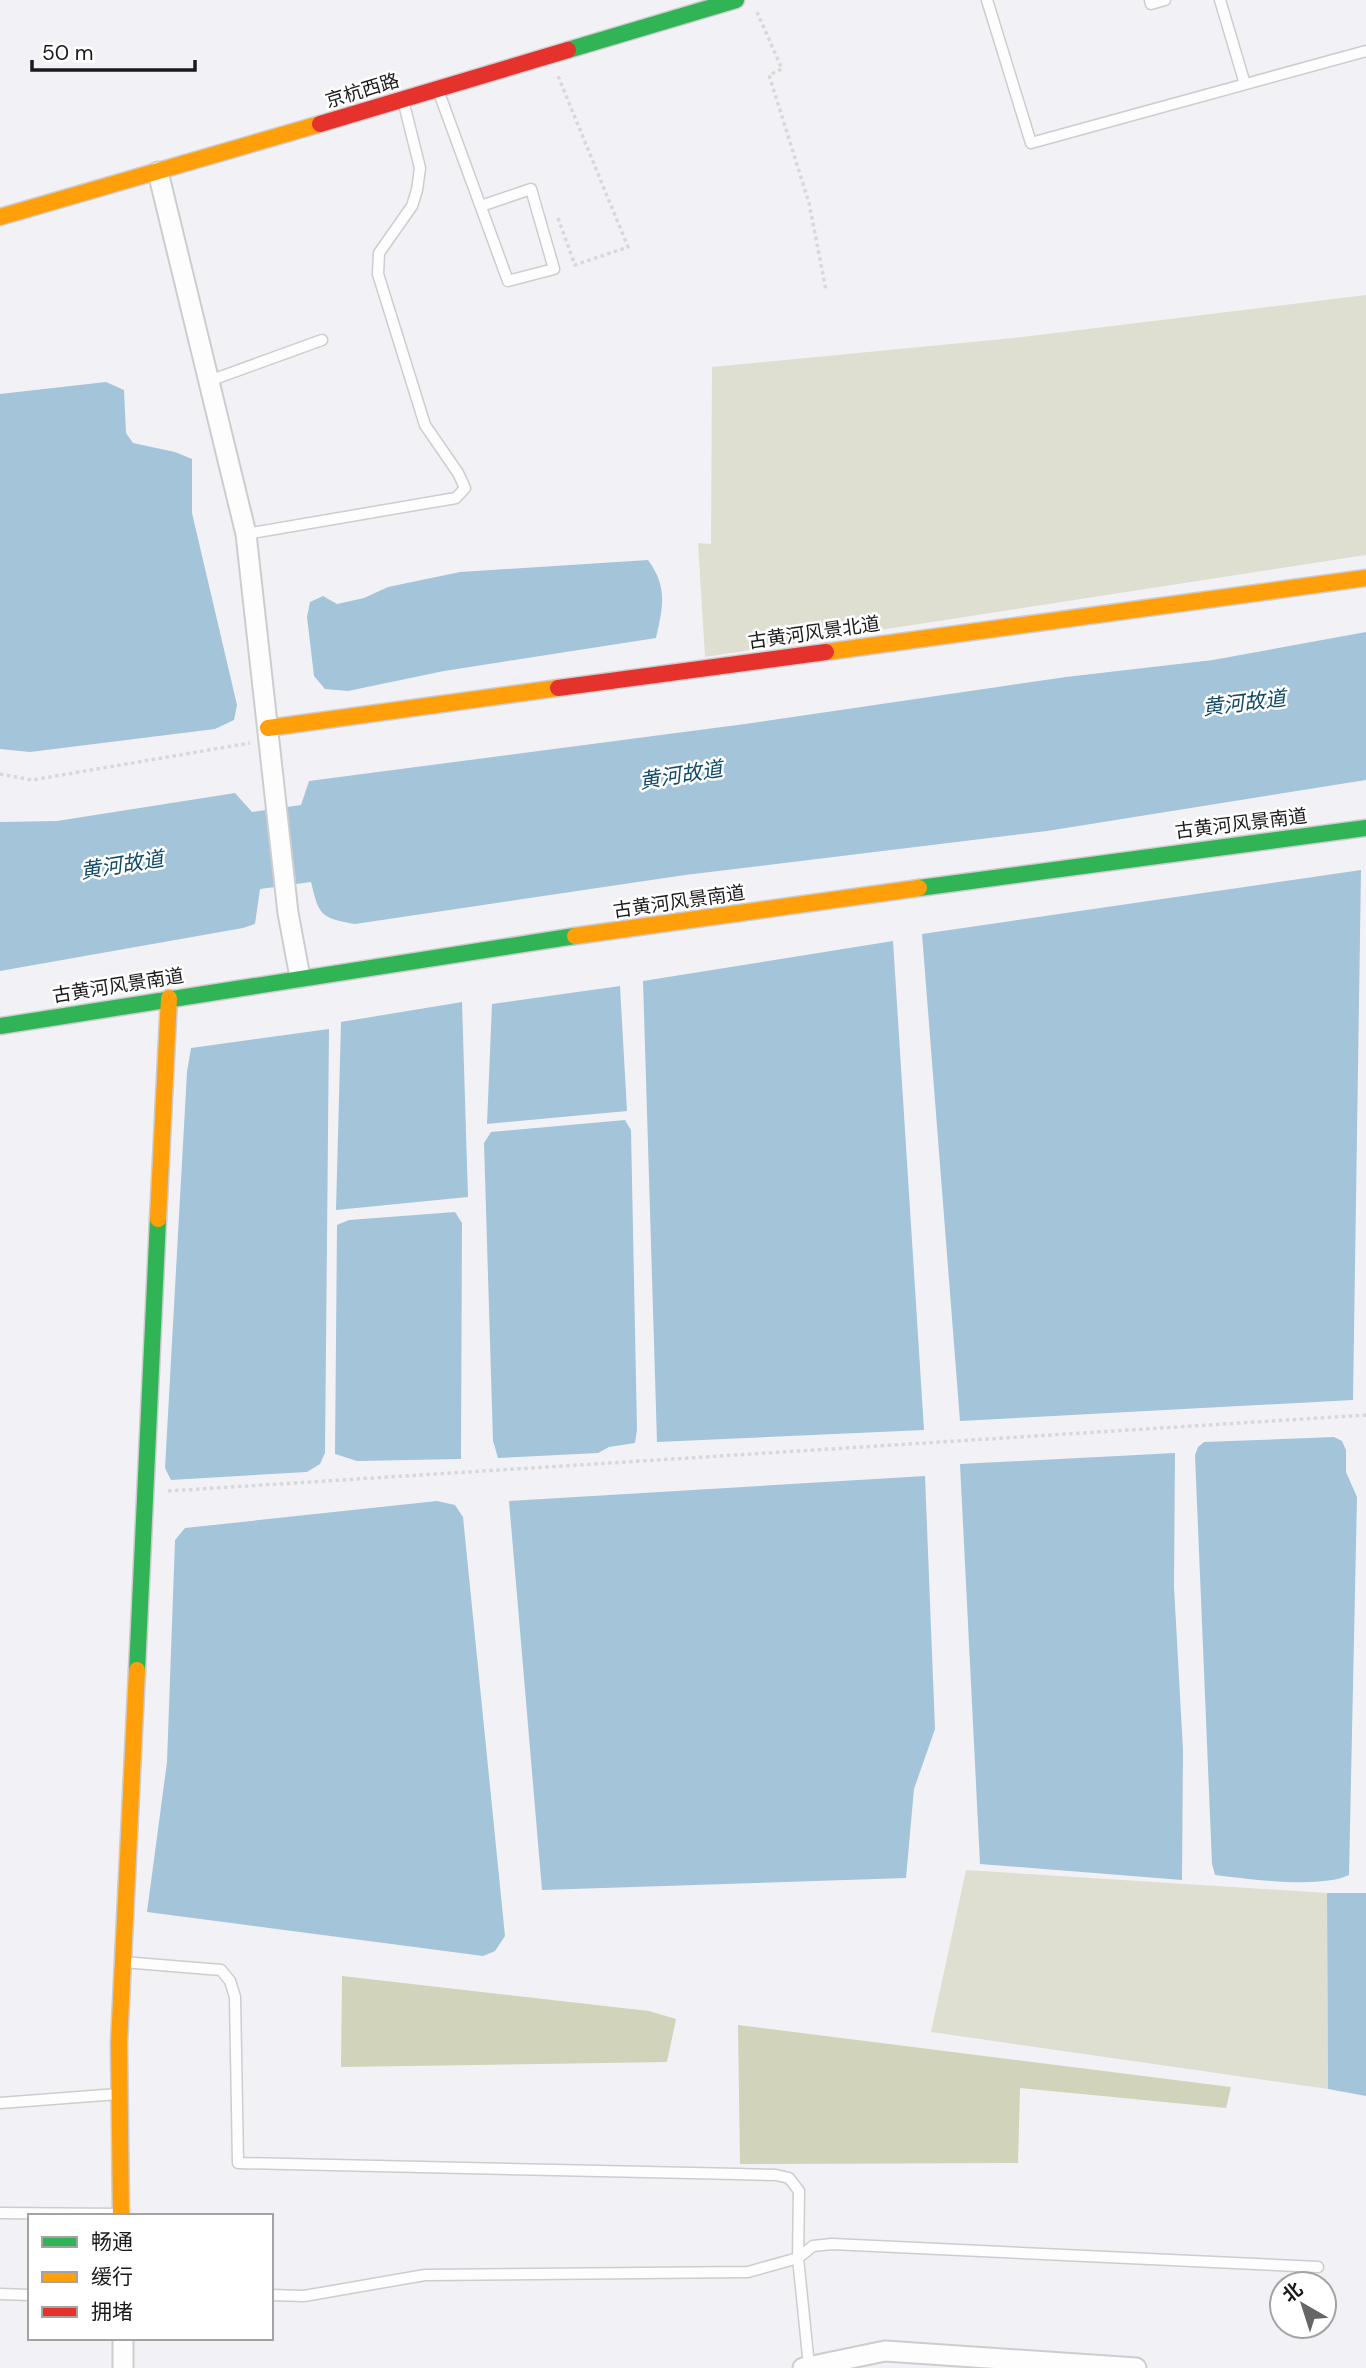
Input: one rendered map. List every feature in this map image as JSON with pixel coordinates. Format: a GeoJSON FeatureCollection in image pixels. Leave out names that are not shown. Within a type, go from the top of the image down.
{"type":"FeatureCollection","features":[{"type":"Feature","properties":{"kind":"street","name":"京杭西路"},"geometry":{"type":"LineString","coordinates":[[0,217],[736,0]]}},
{"type":"Feature","properties":{"kind":"street"},"geometry":{"type":"LineString","coordinates":[[158,172],[246,534],[288,913],[300,977]]}},
{"type":"Feature","properties":{"kind":"street","name":"古黄河风景北道"},"geometry":{"type":"LineString","coordinates":[[269,740],[1366,578]]}},
{"type":"Feature","properties":{"kind":"street","name":"古黄河风景南道"},"geometry":{"type":"LineString","coordinates":[[0,1026],[300,977],[942,883],[1366,828]]}},
{"type":"Feature","properties":{"kind":"street"},"geometry":{"type":"LineString","coordinates":[[121,2214],[119,2094],[122,1962],[169,998]]}},
{"type":"Feature","properties":{"kind":"street"},"geometry":{"type":"LineString","coordinates":[[122,2340],[123,2368]]}},
{"type":"Feature","properties":{"kind":"street"},"geometry":{"type":"LineString","coordinates":[[807,2367],[885,2351],[1136,2368]]}},
{"type":"Feature","properties":{"kind":"lane"},"geometry":{"type":"LineString","coordinates":[[987,0],[1031,143],[1366,51]]}},
{"type":"Feature","properties":{"kind":"lane"},"geometry":{"type":"LineString","coordinates":[[1150,0],[1151,4],[1165,0]]}},
{"type":"Feature","properties":{"kind":"lane"},"geometry":{"type":"LineString","coordinates":[[1220,0],[1245,85]]}},
{"type":"Feature","properties":{"kind":"lane"},"geometry":{"type":"LineString","coordinates":[[438,89],[508,281],[554,269],[531,189],[481,206]]}},
{"type":"Feature","properties":{"kind":"lane"},"geometry":{"type":"LineString","coordinates":[[246,534],[456,498],[466,488],[425,425],[378,274],[379,253],[412,206],[417,190],[420,168],[403,100]]}},
{"type":"Feature","properties":{"kind":"lane"},"geometry":{"type":"LineString","coordinates":[[209,381],[322,340]]}},
{"type":"Feature","properties":{"kind":"lane"},"geometry":{"type":"LineString","coordinates":[[122,1962],[221,1970],[230,1981],[235,1997],[238,2163],[776,2175],[789,2178],[799,2191],[798,2258],[807,2367]]}},
{"type":"Feature","properties":{"kind":"lane"},"geometry":{"type":"LineString","coordinates":[[0,2102],[119,2094]]}},
{"type":"Feature","properties":{"kind":"lane"},"geometry":{"type":"LineString","coordinates":[[0,2213],[60,2214]]}},
{"type":"Feature","properties":{"kind":"lane"},"geometry":{"type":"LineString","coordinates":[[273,2295],[304,2296],[425,2275],[748,2272],[798,2258],[813,2246],[832,2244],[1318,2267]]}},
{"type":"Feature","properties":{"kind":"lane"},"geometry":{"type":"LineString","coordinates":[[0,2294],[28,2295]]}},
{"type":"Feature","properties":{"kind":"path"},"geometry":{"type":"LineString","coordinates":[[754,5],[782,69],[769,75],[809,204],[826,290]]}},
{"type":"Feature","properties":{"kind":"path"},"geometry":{"type":"LineString","coordinates":[[541,223],[558,217],[575,265],[628,247],[555,68]]}},
{"type":"Feature","properties":{"kind":"path"},"geometry":{"type":"LineString","coordinates":[[0,774],[32,780],[269,740]]}},
{"type":"Feature","properties":{"kind":"path"},"geometry":{"type":"LineString","coordinates":[[144,1493],[1366,1415]]}},
{"type":"Feature","properties":{"kind":"shaded area"},"geometry":{"type":"Polygon","coordinates":[[[1366,295],[1366,555],[705,657],[698,543],[711,544],[712,367],[1013,338],[1366,295]]]}},
{"type":"Feature","properties":{"kind":"shaded area"},"geometry":{"type":"Polygon","coordinates":[[[966,1870],[1327,1893],[1328,2089],[931,2032],[966,1870]]]}},
{"type":"Feature","properties":{"kind":"green space"},"geometry":{"type":"Polygon","coordinates":[[[342,1976],[649,2011],[676,2019],[667,2062],[341,2067],[342,1976]]]}},
{"type":"Feature","properties":{"kind":"green space"},"geometry":{"type":"Polygon","coordinates":[[[738,2025],[1231,2087],[1226,2108],[1020,2088],[1018,2163],[740,2164],[738,2025]]]}},
{"type":"Feature","properties":{"kind":"water"},"geometry":{"type":"Polygon","coordinates":[[[106,382],[124,390],[126,433],[133,443],[175,452],[192,459],[192,513],[237,705],[234,720],[215,729],[30,752],[0,749],[0,394],[106,382]]]}},
{"type":"Feature","properties":{"kind":"water"},"geometry":{"type":"Polygon","coordinates":[[[648,560],[659,579],[662,597],[656,638],[444,671],[348,691],[325,689],[314,676],[307,617],[310,602],[323,596],[337,604],[364,598],[388,587],[460,572],[648,560]]]}},
{"type":"Feature","properties":{"kind":"water","name":"黄河故道"},"geometry":{"type":"Polygon","coordinates":[[[1366,632],[1366,780],[1047,831],[685,875],[355,924],[334,920],[323,913],[316,902],[311,882],[260,889],[255,924],[243,928],[0,971],[0,822],[57,821],[235,793],[252,812],[301,805],[309,781],[745,724],[1066,677],[1213,660],[1366,632]]]}},
{"type":"Feature","properties":{"kind":"water"},"geometry":{"type":"Polygon","coordinates":[[[1361,870],[1353,1400],[960,1421],[922,934],[1361,870]]]}},
{"type":"Feature","properties":{"kind":"water"},"geometry":{"type":"Polygon","coordinates":[[[893,941],[924,1430],[657,1442],[643,981],[893,941]]]}},
{"type":"Feature","properties":{"kind":"water"},"geometry":{"type":"Polygon","coordinates":[[[620,986],[627,1111],[487,1124],[492,1004],[620,986]]]}},
{"type":"Feature","properties":{"kind":"water"},"geometry":{"type":"Polygon","coordinates":[[[462,1002],[468,1197],[336,1210],[341,1022],[462,1002]]]}},
{"type":"Feature","properties":{"kind":"water"},"geometry":{"type":"Polygon","coordinates":[[[329,1029],[325,1453],[320,1464],[307,1472],[171,1480],[165,1468],[187,1072],[191,1048],[329,1029]]]}},
{"type":"Feature","properties":{"kind":"water"},"geometry":{"type":"Polygon","coordinates":[[[625,1120],[631,1130],[637,1430],[635,1443],[609,1447],[598,1453],[498,1458],[493,1441],[484,1143],[491,1132],[625,1120]]]}},
{"type":"Feature","properties":{"kind":"water"},"geometry":{"type":"Polygon","coordinates":[[[455,1212],[462,1223],[461,1459],[357,1461],[335,1454],[337,1225],[349,1220],[455,1212]]]}},
{"type":"Feature","properties":{"kind":"water"},"geometry":{"type":"Polygon","coordinates":[[[1334,1437],[1342,1441],[1346,1450],[1346,1472],[1357,1497],[1349,1875],[1303,1882],[1215,1875],[1212,1864],[1195,1455],[1204,1442],[1334,1437]]]}},
{"type":"Feature","properties":{"kind":"water"},"geometry":{"type":"Polygon","coordinates":[[[1175,1453],[1174,1587],[1183,1750],[1182,1880],[980,1864],[960,1464],[1175,1453]]]}},
{"type":"Feature","properties":{"kind":"water"},"geometry":{"type":"Polygon","coordinates":[[[925,1476],[935,1729],[914,1789],[906,1878],[542,1890],[509,1501],[925,1476]]]}},
{"type":"Feature","properties":{"kind":"water"},"geometry":{"type":"Polygon","coordinates":[[[437,1501],[455,1505],[463,1517],[505,1936],[495,1951],[483,1956],[147,1912],[167,1762],[175,1540],[185,1528],[437,1501]]]}},
{"type":"Feature","properties":{"kind":"water"},"geometry":{"type":"Polygon","coordinates":[[[1327,1893],[1366,1893],[1366,2096],[1328,2089],[1327,1893]]]}},
{"type":"Feature","properties":{"kind":"traffic: fast"},"geometry":{"type":"LineString","coordinates":[[568,50],[736,0]]}},
{"type":"Feature","properties":{"kind":"traffic: fast"},"geometry":{"type":"LineString","coordinates":[[919,888],[1366,828]]}},
{"type":"Feature","properties":{"kind":"traffic: fast"},"geometry":{"type":"LineString","coordinates":[[0,1026],[575,936]]}},
{"type":"Feature","properties":{"kind":"traffic: fast"},"geometry":{"type":"LineString","coordinates":[[137,1670],[158,1219]]}},
{"type":"Feature","properties":{"kind":"traffic: slow"},"geometry":{"type":"LineString","coordinates":[[0,217],[320,124]]}},
{"type":"Feature","properties":{"kind":"traffic: slow"},"geometry":{"type":"LineString","coordinates":[[826,652],[1366,578]]}},
{"type":"Feature","properties":{"kind":"traffic: slow"},"geometry":{"type":"LineString","coordinates":[[268,728],[558,688]]}},
{"type":"Feature","properties":{"kind":"traffic: slow"},"geometry":{"type":"LineString","coordinates":[[575,936],[919,888]]}},
{"type":"Feature","properties":{"kind":"traffic: slow"},"geometry":{"type":"LineString","coordinates":[[158,1219],[169,998]]}},
{"type":"Feature","properties":{"kind":"traffic: slow"},"geometry":{"type":"LineString","coordinates":[[121,2214],[119,2043],[137,1670]]}},
{"type":"Feature","properties":{"kind":"traffic: jam"},"geometry":{"type":"LineString","coordinates":[[320,124],[568,50]]}},
{"type":"Feature","properties":{"kind":"traffic: jam"},"geometry":{"type":"LineString","coordinates":[[558,688],[826,652]]}}]}
